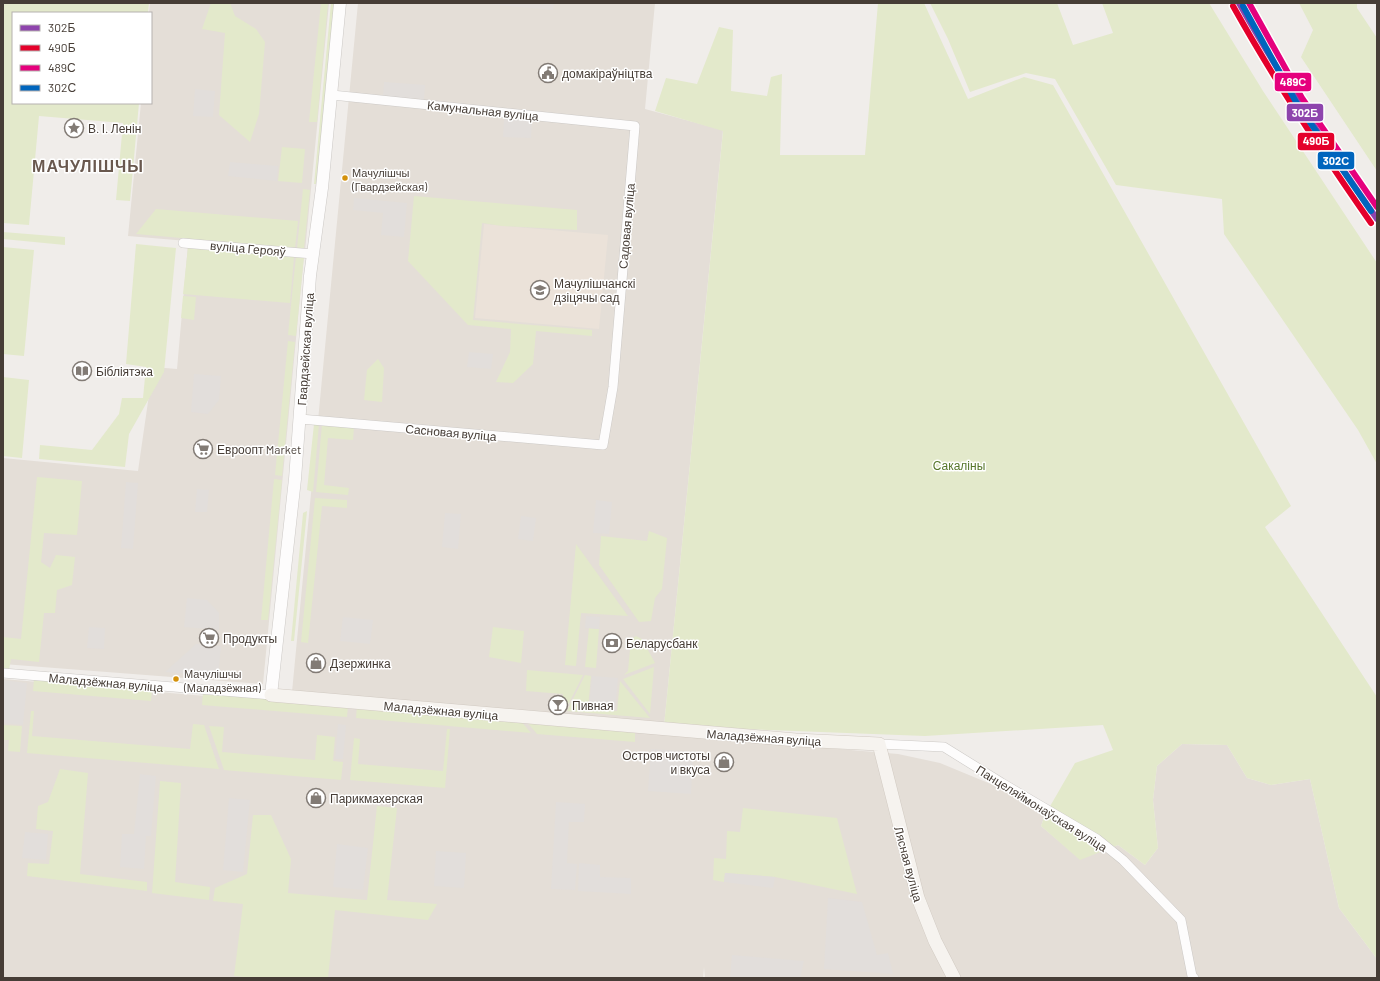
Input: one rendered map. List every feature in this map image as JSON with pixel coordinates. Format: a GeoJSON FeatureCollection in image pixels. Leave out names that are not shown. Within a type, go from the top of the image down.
{"type":"FeatureCollection","features":[{"type":"Feature","properties":{"kind":"main road","name":"Маладзёжная вуліца"},"geometry":{"type":"LineString","coordinates":[[271,695],[796,740],[879,744]]}},
{"type":"Feature","properties":{"kind":"main road","name":"Лясная вуліца"},"geometry":{"type":"LineString","coordinates":[[879,744],[918,898],[935,942],[954,978]]}},
{"type":"Feature","properties":{"kind":"street","name":"Гвардзейская вуліца"},"geometry":{"type":"LineString","coordinates":[[271,695],[294,494],[312,254],[321,199],[340,3]]}},
{"type":"Feature","properties":{"kind":"street","name":"Камунальная вуліца"},"geometry":{"type":"LineString","coordinates":[[332,95],[635,126]]}},
{"type":"Feature","properties":{"kind":"street","name":"Садовая вуліца"},"geometry":{"type":"LineString","coordinates":[[603,445],[613,387],[635,126]]}},
{"type":"Feature","properties":{"kind":"street","name":"вуліца Герояў"},"geometry":{"type":"LineString","coordinates":[[183,243],[312,254]]}},
{"type":"Feature","properties":{"kind":"street","name":"Сасновая вуліца"},"geometry":{"type":"LineString","coordinates":[[300,419],[603,445]]}},
{"type":"Feature","properties":{"kind":"street","name":"Маладзёжная вуліца"},"geometry":{"type":"LineString","coordinates":[[3,673],[271,695]]}},
{"type":"Feature","properties":{"kind":"street","name":"Панцеляймонаўская вуліца"},"geometry":{"type":"LineString","coordinates":[[879,744],[944,747],[1002,784],[1097,839],[1123,860],[1181,920],[1191,977]]}},
{"type":"Feature","properties":{"kind":"shaded area"},"geometry":{"type":"Polygon","coordinates":[[[150,3],[329,3],[305,251],[128,236],[141,104],[152,104],[152,12],[149,12],[150,3]]]}},
{"type":"Feature","properties":{"kind":"shaded area"},"geometry":{"type":"Polygon","coordinates":[[[358,3],[655,3],[645,109],[723,130],[664,726],[292,692],[358,3]]]}},
{"type":"Feature","properties":{"kind":"shaded area"},"geometry":{"type":"Polygon","coordinates":[[[476,3],[554,3],[553,10],[476,3]]]}},
{"type":"Feature","properties":{"kind":"shaded area"},"geometry":{"type":"Polygon","coordinates":[[[384,82],[425,85],[424,99],[383,96],[384,82]]]}},
{"type":"Feature","properties":{"kind":"shaded area"},"geometry":{"type":"Polygon","coordinates":[[[195,89],[215,91],[213,117],[193,116],[195,89]]]}},
{"type":"Feature","properties":{"kind":"shaded area"},"geometry":{"type":"Polygon","coordinates":[[[504,119],[532,120],[531,138],[503,137],[504,119]]]}},
{"type":"Feature","properties":{"kind":"shaded area"},"geometry":{"type":"Polygon","coordinates":[[[230,162],[278,166],[277,181],[228,176],[230,162]]]}},
{"type":"Feature","properties":{"kind":"shaded area"},"geometry":{"type":"Polygon","coordinates":[[[354,198],[407,203],[404,237],[381,235],[383,213],[353,210],[354,198]]]}},
{"type":"Feature","properties":{"kind":"shaded area","name":"Мачулішчанскі дзіцячы сад"},"geometry":{"type":"Polygon","coordinates":[[[484,224],[608,235],[599,329],[475,318],[484,224]]]}},
{"type":"Feature","properties":{"kind":"shaded area"},"geometry":{"type":"Polygon","coordinates":[[[188,245],[304,255],[263,684],[3,664],[3,458],[138,471],[153,367],[177,369],[188,245]]]}},
{"type":"Feature","properties":{"kind":"shaded area"},"geometry":{"type":"Polygon","coordinates":[[[469,352],[493,354],[491,369],[467,367],[469,352]]]}},
{"type":"Feature","properties":{"kind":"shaded area"},"geometry":{"type":"Polygon","coordinates":[[[194,374],[221,376],[219,400],[208,414],[191,412],[194,374]]]}},
{"type":"Feature","properties":{"kind":"shaded area"},"geometry":{"type":"Polygon","coordinates":[[[126,482],[138,483],[133,549],[121,548],[126,482]]]}},
{"type":"Feature","properties":{"kind":"shaded area"},"geometry":{"type":"Polygon","coordinates":[[[197,489],[209,490],[207,512],[195,512],[197,489]]]}},
{"type":"Feature","properties":{"kind":"shaded area"},"geometry":{"type":"Polygon","coordinates":[[[596,500],[612,502],[609,534],[593,533],[596,500]]]}},
{"type":"Feature","properties":{"kind":"shaded area"},"geometry":{"type":"Polygon","coordinates":[[[445,513],[461,514],[458,549],[442,547],[445,513]]]}},
{"type":"Feature","properties":{"kind":"shaded area"},"geometry":{"type":"Polygon","coordinates":[[[521,516],[536,518],[533,541],[518,539],[521,516]]]}},
{"type":"Feature","properties":{"kind":"shaded area"},"geometry":{"type":"Polygon","coordinates":[[[187,598],[207,600],[219,613],[219,630],[184,627],[187,598]]]}},
{"type":"Feature","properties":{"kind":"shaded area"},"geometry":{"type":"Polygon","coordinates":[[[586,616],[600,617],[599,629],[585,628],[586,616]]]}},
{"type":"Feature","properties":{"kind":"shaded area"},"geometry":{"type":"Polygon","coordinates":[[[343,617],[373,620],[370,644],[340,641],[343,617]]]}},
{"type":"Feature","properties":{"kind":"shaded area"},"geometry":{"type":"Polygon","coordinates":[[[89,627],[105,628],[104,649],[87,648],[89,627]]]}},
{"type":"Feature","properties":{"kind":"shaded area"},"geometry":{"type":"Polygon","coordinates":[[[196,644],[221,646],[218,677],[165,672],[196,644]]]}},
{"type":"Feature","properties":{"kind":"shaded area"},"geometry":{"type":"Polygon","coordinates":[[[592,676],[618,678],[615,710],[589,707],[592,676]]]}},
{"type":"Feature","properties":{"kind":"shaded area"},"geometry":{"type":"Polygon","coordinates":[[[3,679],[898,754],[940,763],[998,787],[1045,815],[1041,826],[1080,859],[1118,845],[1145,865],[1158,848],[1153,800],[1157,766],[1182,744],[1227,745],[1247,778],[1271,785],[1310,779],[1339,908],[1377,959],[1377,978],[705,978],[704,967],[703,978],[3,978],[3,679]]]}},
{"type":"Feature","properties":{"kind":"shaded area"},"geometry":{"type":"Polygon","coordinates":[[[3,680],[27,683],[23,725],[3,723],[3,680]]]}},
{"type":"Feature","properties":{"kind":"shaded area"},"geometry":{"type":"Polygon","coordinates":[[[338,724],[346,725],[343,759],[335,759],[338,724]]]}},
{"type":"Feature","properties":{"kind":"shaded area"},"geometry":{"type":"Polygon","coordinates":[[[651,749],[693,752],[691,794],[648,791],[651,749]]]}},
{"type":"Feature","properties":{"kind":"shaded area"},"geometry":{"type":"Polygon","coordinates":[[[140,774],[156,776],[151,836],[146,836],[144,869],[120,867],[122,834],[134,834],[140,774]]]}},
{"type":"Feature","properties":{"kind":"shaded area"},"geometry":{"type":"Polygon","coordinates":[[[229,798],[250,800],[243,872],[223,870],[229,798]]]}},
{"type":"Feature","properties":{"kind":"shaded area"},"geometry":{"type":"Polygon","coordinates":[[[556,802],[585,804],[584,822],[569,822],[567,863],[577,864],[575,890],[551,889],[556,802]]]}},
{"type":"Feature","properties":{"kind":"shaded area"},"geometry":{"type":"Polygon","coordinates":[[[25,832],[48,834],[46,860],[22,858],[25,832]]]}},
{"type":"Feature","properties":{"kind":"shaded area"},"geometry":{"type":"Polygon","coordinates":[[[337,844],[368,848],[363,890],[333,887],[337,844]]]}},
{"type":"Feature","properties":{"kind":"shaded area"},"geometry":{"type":"Polygon","coordinates":[[[436,851],[466,853],[464,888],[434,886],[436,851]]]}},
{"type":"Feature","properties":{"kind":"shaded area"},"geometry":{"type":"Polygon","coordinates":[[[579,863],[600,865],[600,877],[631,878],[631,894],[578,891],[579,863]]]}},
{"type":"Feature","properties":{"kind":"shaded area"},"geometry":{"type":"Polygon","coordinates":[[[725,873],[775,877],[773,888],[724,882],[725,873]]]}},
{"type":"Feature","properties":{"kind":"shaded area"},"geometry":{"type":"Polygon","coordinates":[[[828,898],[862,902],[877,955],[888,953],[893,974],[824,969],[828,898]]]}},
{"type":"Feature","properties":{"kind":"shaded area"},"geometry":{"type":"Polygon","coordinates":[[[732,955],[804,961],[800,978],[730,978],[732,955]]]}},
{"type":"Feature","properties":{"kind":"green space"},"geometry":{"type":"Polygon","coordinates":[[[3,3],[149,3],[148,12],[12,12],[12,104],[139,104],[130,201],[116,200],[123,123],[39,116],[29,225],[3,223],[3,3]]]}},
{"type":"Feature","properties":{"kind":"green space"},"geometry":{"type":"Polygon","coordinates":[[[211,3],[230,3],[235,16],[256,29],[265,42],[259,114],[250,142],[219,115],[225,33],[202,29],[211,3]]]}},
{"type":"Feature","properties":{"kind":"green space"},"geometry":{"type":"Polygon","coordinates":[[[321,3],[328,3],[317,122],[309,122],[321,3]]]}},
{"type":"Feature","properties":{"kind":"green space"},"geometry":{"type":"Polygon","coordinates":[[[331,3],[336,3],[319,184],[314,184],[331,3]]]}},
{"type":"Feature","properties":{"kind":"green space","name":"Сакаліны"},"geometry":{"type":"Polygon","coordinates":[[[878,3],[924,3],[968,99],[1024,77],[1053,85],[1291,506],[1265,527],[1377,697],[1377,959],[1339,908],[1310,779],[1271,785],[1247,778],[1227,745],[1182,744],[1157,766],[1153,800],[1158,848],[1145,865],[1118,845],[1080,860],[1041,826],[1045,815],[1075,763],[1113,750],[1103,725],[925,736],[664,726],[723,131],[655,111],[666,78],[697,84],[719,27],[733,30],[731,91],[767,96],[771,77],[782,74],[780,155],[865,155],[878,3]]]}},
{"type":"Feature","properties":{"kind":"green space"},"geometry":{"type":"Polygon","coordinates":[[[930,3],[1057,3],[1073,45],[1113,33],[1102,3],[1209,3],[1263,91],[1377,263],[1377,464],[1358,430],[1224,234],[1222,199],[1116,185],[1055,79],[1026,73],[970,92],[948,39],[930,3]]]}},
{"type":"Feature","properties":{"kind":"green space"},"geometry":{"type":"Polygon","coordinates":[[[1299,3],[1357,3],[1357,8],[1377,38],[1377,171],[1301,57],[1313,30],[1299,3]]]}},
{"type":"Feature","properties":{"kind":"green space"},"geometry":{"type":"Polygon","coordinates":[[[282,147],[305,149],[302,183],[278,181],[282,147]]]}},
{"type":"Feature","properties":{"kind":"green space"},"geometry":{"type":"Polygon","coordinates":[[[303,189],[310,190],[304,248],[297,248],[303,189]]]}},
{"type":"Feature","properties":{"kind":"green space"},"geometry":{"type":"Polygon","coordinates":[[[414,196],[577,210],[577,230],[502,226],[482,223],[473,320],[592,330],[592,336],[536,331],[533,364],[513,383],[496,382],[510,352],[511,329],[468,325],[408,261],[414,196]]]}},
{"type":"Feature","properties":{"kind":"green space"},"geometry":{"type":"Polygon","coordinates":[[[156,209],[298,221],[295,248],[136,234],[156,209]]]}},
{"type":"Feature","properties":{"kind":"green space"},"geometry":{"type":"Polygon","coordinates":[[[3,232],[65,237],[65,245],[3,239],[3,232]]]}},
{"type":"Feature","properties":{"kind":"green space"},"geometry":{"type":"Polygon","coordinates":[[[136,244],[176,248],[164,372],[129,434],[125,467],[39,459],[40,445],[92,450],[119,414],[122,398],[143,398],[146,367],[126,364],[136,244]]]}},
{"type":"Feature","properties":{"kind":"green space"},"geometry":{"type":"Polygon","coordinates":[[[3,247],[34,250],[24,356],[3,354],[3,247]]]}},
{"type":"Feature","properties":{"kind":"green space"},"geometry":{"type":"Polygon","coordinates":[[[188,247],[294,257],[290,303],[183,294],[188,247]]]}},
{"type":"Feature","properties":{"kind":"green space"},"geometry":{"type":"Polygon","coordinates":[[[296,256],[304,257],[296,336],[288,335],[296,256]]]}},
{"type":"Feature","properties":{"kind":"green space"},"geometry":{"type":"Polygon","coordinates":[[[183,296],[196,297],[194,320],[181,318],[183,296]]]}},
{"type":"Feature","properties":{"kind":"green space"},"geometry":{"type":"Polygon","coordinates":[[[288,341],[295,342],[282,476],[275,475],[288,341]]]}},
{"type":"Feature","properties":{"kind":"green space"},"geometry":{"type":"Polygon","coordinates":[[[378,359],[384,368],[382,402],[364,400],[367,370],[378,359]]]}},
{"type":"Feature","properties":{"kind":"green space"},"geometry":{"type":"Polygon","coordinates":[[[3,377],[29,380],[22,458],[3,456],[3,377]]]}},
{"type":"Feature","properties":{"kind":"green space"},"geometry":{"type":"Polygon","coordinates":[[[314,424],[319,424],[313,492],[307,490],[314,424]]]}},
{"type":"Feature","properties":{"kind":"green space"},"geometry":{"type":"Polygon","coordinates":[[[322,424],[354,427],[353,440],[328,438],[324,485],[349,488],[348,495],[316,492],[322,424]]]}},
{"type":"Feature","properties":{"kind":"green space"},"geometry":{"type":"Polygon","coordinates":[[[37,477],[82,481],[77,535],[44,533],[41,562],[50,568],[56,555],[75,557],[72,585],[57,590],[55,613],[44,613],[39,662],[11,659],[9,670],[3,669],[3,637],[21,639],[37,477]]]}},
{"type":"Feature","properties":{"kind":"green space"},"geometry":{"type":"Polygon","coordinates":[[[274,479],[282,480],[268,620],[261,620],[274,479]]]}},
{"type":"Feature","properties":{"kind":"green space"},"geometry":{"type":"Polygon","coordinates":[[[315,498],[347,500],[347,508],[322,506],[308,643],[301,642],[315,498]]]}},
{"type":"Feature","properties":{"kind":"green space"},"geometry":{"type":"Polygon","coordinates":[[[307,511],[294,641],[291,641],[303,513],[307,511]]]}},
{"type":"Feature","properties":{"kind":"green space"},"geometry":{"type":"Polygon","coordinates":[[[649,531],[667,538],[662,589],[655,598],[651,621],[639,622],[599,565],[601,536],[647,541],[649,531]]]}},
{"type":"Feature","properties":{"kind":"green space"},"geometry":{"type":"Polygon","coordinates":[[[576,544],[628,616],[581,613],[576,666],[565,665],[576,544]]]}},
{"type":"Feature","properties":{"kind":"green space"},"geometry":{"type":"Polygon","coordinates":[[[493,627],[524,631],[521,663],[489,657],[493,627]]]}},
{"type":"Feature","properties":{"kind":"green space"},"geometry":{"type":"Polygon","coordinates":[[[589,628],[599,629],[596,668],[585,667],[589,628]]]}},
{"type":"Feature","properties":{"kind":"green space"},"geometry":{"type":"Polygon","coordinates":[[[636,636],[642,639],[655,663],[624,675],[628,671],[631,639],[636,636]]]}},
{"type":"Feature","properties":{"kind":"green space"},"geometry":{"type":"Polygon","coordinates":[[[654,667],[650,714],[623,679],[654,667]]]}},
{"type":"Feature","properties":{"kind":"green space"},"geometry":{"type":"Polygon","coordinates":[[[527,670],[583,675],[565,711],[561,710],[563,694],[526,691],[527,670]]]}},
{"type":"Feature","properties":{"kind":"green space"},"geometry":{"type":"Polygon","coordinates":[[[585,675],[591,676],[588,708],[617,711],[620,681],[650,718],[567,711],[585,675]]]}},
{"type":"Feature","properties":{"kind":"green space"},"geometry":{"type":"Polygon","coordinates":[[[34,679],[152,690],[151,701],[33,691],[34,679]]]}},
{"type":"Feature","properties":{"kind":"green space"},"geometry":{"type":"Polygon","coordinates":[[[203,693],[348,706],[347,717],[202,705],[203,693]]]}},
{"type":"Feature","properties":{"kind":"green space"},"geometry":{"type":"Polygon","coordinates":[[[357,706],[520,720],[531,733],[356,718],[357,706]]]}},
{"type":"Feature","properties":{"kind":"green space"},"geometry":{"type":"Polygon","coordinates":[[[31,711],[34,711],[32,736],[190,749],[193,724],[204,725],[219,769],[27,753],[31,711]]]}},
{"type":"Feature","properties":{"kind":"green space"},"geometry":{"type":"Polygon","coordinates":[[[526,721],[635,731],[635,742],[537,734],[526,721]]]}},
{"type":"Feature","properties":{"kind":"green space"},"geometry":{"type":"Polygon","coordinates":[[[3,725],[22,726],[20,752],[8,751],[9,740],[3,740],[3,725]]]}},
{"type":"Feature","properties":{"kind":"green space"},"geometry":{"type":"Polygon","coordinates":[[[209,726],[224,727],[222,752],[315,760],[317,735],[335,737],[333,761],[343,762],[341,780],[224,770],[209,726]]]}},
{"type":"Feature","properties":{"kind":"green space"},"geometry":{"type":"Polygon","coordinates":[[[447,729],[450,729],[445,788],[350,780],[354,738],[360,739],[358,764],[443,771],[447,729]]]}},
{"type":"Feature","properties":{"kind":"green space"},"geometry":{"type":"Polygon","coordinates":[[[60,769],[88,773],[80,874],[147,882],[147,891],[27,876],[28,863],[49,864],[53,831],[36,829],[38,806],[48,802],[60,769]]]}},
{"type":"Feature","properties":{"kind":"green space"},"geometry":{"type":"Polygon","coordinates":[[[160,781],[181,783],[175,882],[210,887],[209,900],[152,893],[160,781]]]}},
{"type":"Feature","properties":{"kind":"green space"},"geometry":{"type":"Polygon","coordinates":[[[377,806],[397,808],[387,900],[437,904],[428,920],[335,910],[328,978],[254,978],[234,976],[243,904],[213,901],[215,888],[247,874],[253,815],[271,815],[291,859],[288,893],[367,900],[377,806]]]}},
{"type":"Feature","properties":{"kind":"green space"},"geometry":{"type":"Polygon","coordinates":[[[743,808],[837,818],[857,894],[775,877],[725,873],[724,882],[713,880],[714,858],[726,859],[727,831],[740,832],[743,808]]]}},
{"type":"Feature","properties":{"kind":"transit line","name":"302Б"},"geometry":{"type":"LineString","coordinates":[[1239,3],[1271,59],[1305,113],[1377,219]]}},
{"type":"Feature","properties":{"kind":"transit line","name":"489С"},"geometry":{"type":"LineString","coordinates":[[1249,3],[1302,98],[1377,207]]}},
{"type":"Feature","properties":{"kind":"transit line","name":"490Б"},"geometry":{"type":"LineString","coordinates":[[1233,6],[1265,62],[1299,116],[1371,223]]}},
{"type":"Feature","properties":{"kind":"transit line","name":"302С"},"geometry":{"type":"LineString","coordinates":[[1243,6],[1296,102],[1371,211]]}},
{"type":"Feature","properties":{"kind":"place","name":"домакіраўніцтва"},"geometry":{"type":"Point","coordinates":[548,73]}},
{"type":"Feature","properties":{"kind":"place","name":"В. І. Ленін"},"geometry":{"type":"Point","coordinates":[74,128]}},
{"type":"Feature","properties":{"kind":"place","name":"Мачулішчы (Гвардзейская)"},"geometry":{"type":"Point","coordinates":[345,178]}},
{"type":"Feature","properties":{"kind":"place","name":"Мачулішчанскі дзіцячы сад"},"geometry":{"type":"Point","coordinates":[540,290]}},
{"type":"Feature","properties":{"kind":"place","name":"Бібліятэка"},"geometry":{"type":"Point","coordinates":[82,371]}},
{"type":"Feature","properties":{"kind":"place","name":"Евроопт Market"},"geometry":{"type":"Point","coordinates":[203,449]}},
{"type":"Feature","properties":{"kind":"place","name":"Продукты"},"geometry":{"type":"Point","coordinates":[209,638]}},
{"type":"Feature","properties":{"kind":"place","name":"Беларусбанк"},"geometry":{"type":"Point","coordinates":[612,643]}},
{"type":"Feature","properties":{"kind":"place","name":"Дзержинка"},"geometry":{"type":"Point","coordinates":[316,663]}},
{"type":"Feature","properties":{"kind":"place","name":"Мачулішчы (Маладзёжная)"},"geometry":{"type":"Point","coordinates":[176,679]}},
{"type":"Feature","properties":{"kind":"place","name":"Пивная"},"geometry":{"type":"Point","coordinates":[558,705]}},
{"type":"Feature","properties":{"kind":"place","name":"Остров чистоты и вкуса"},"geometry":{"type":"Point","coordinates":[724,762]}},
{"type":"Feature","properties":{"kind":"place","name":"Парикмахерская"},"geometry":{"type":"Point","coordinates":[316,798]}},
{"type":"Feature","properties":{"kind":"district","name":"МАЧУЛІШЧЫ"},"geometry":{"type":"Point","coordinates":[88,165]}}]}
